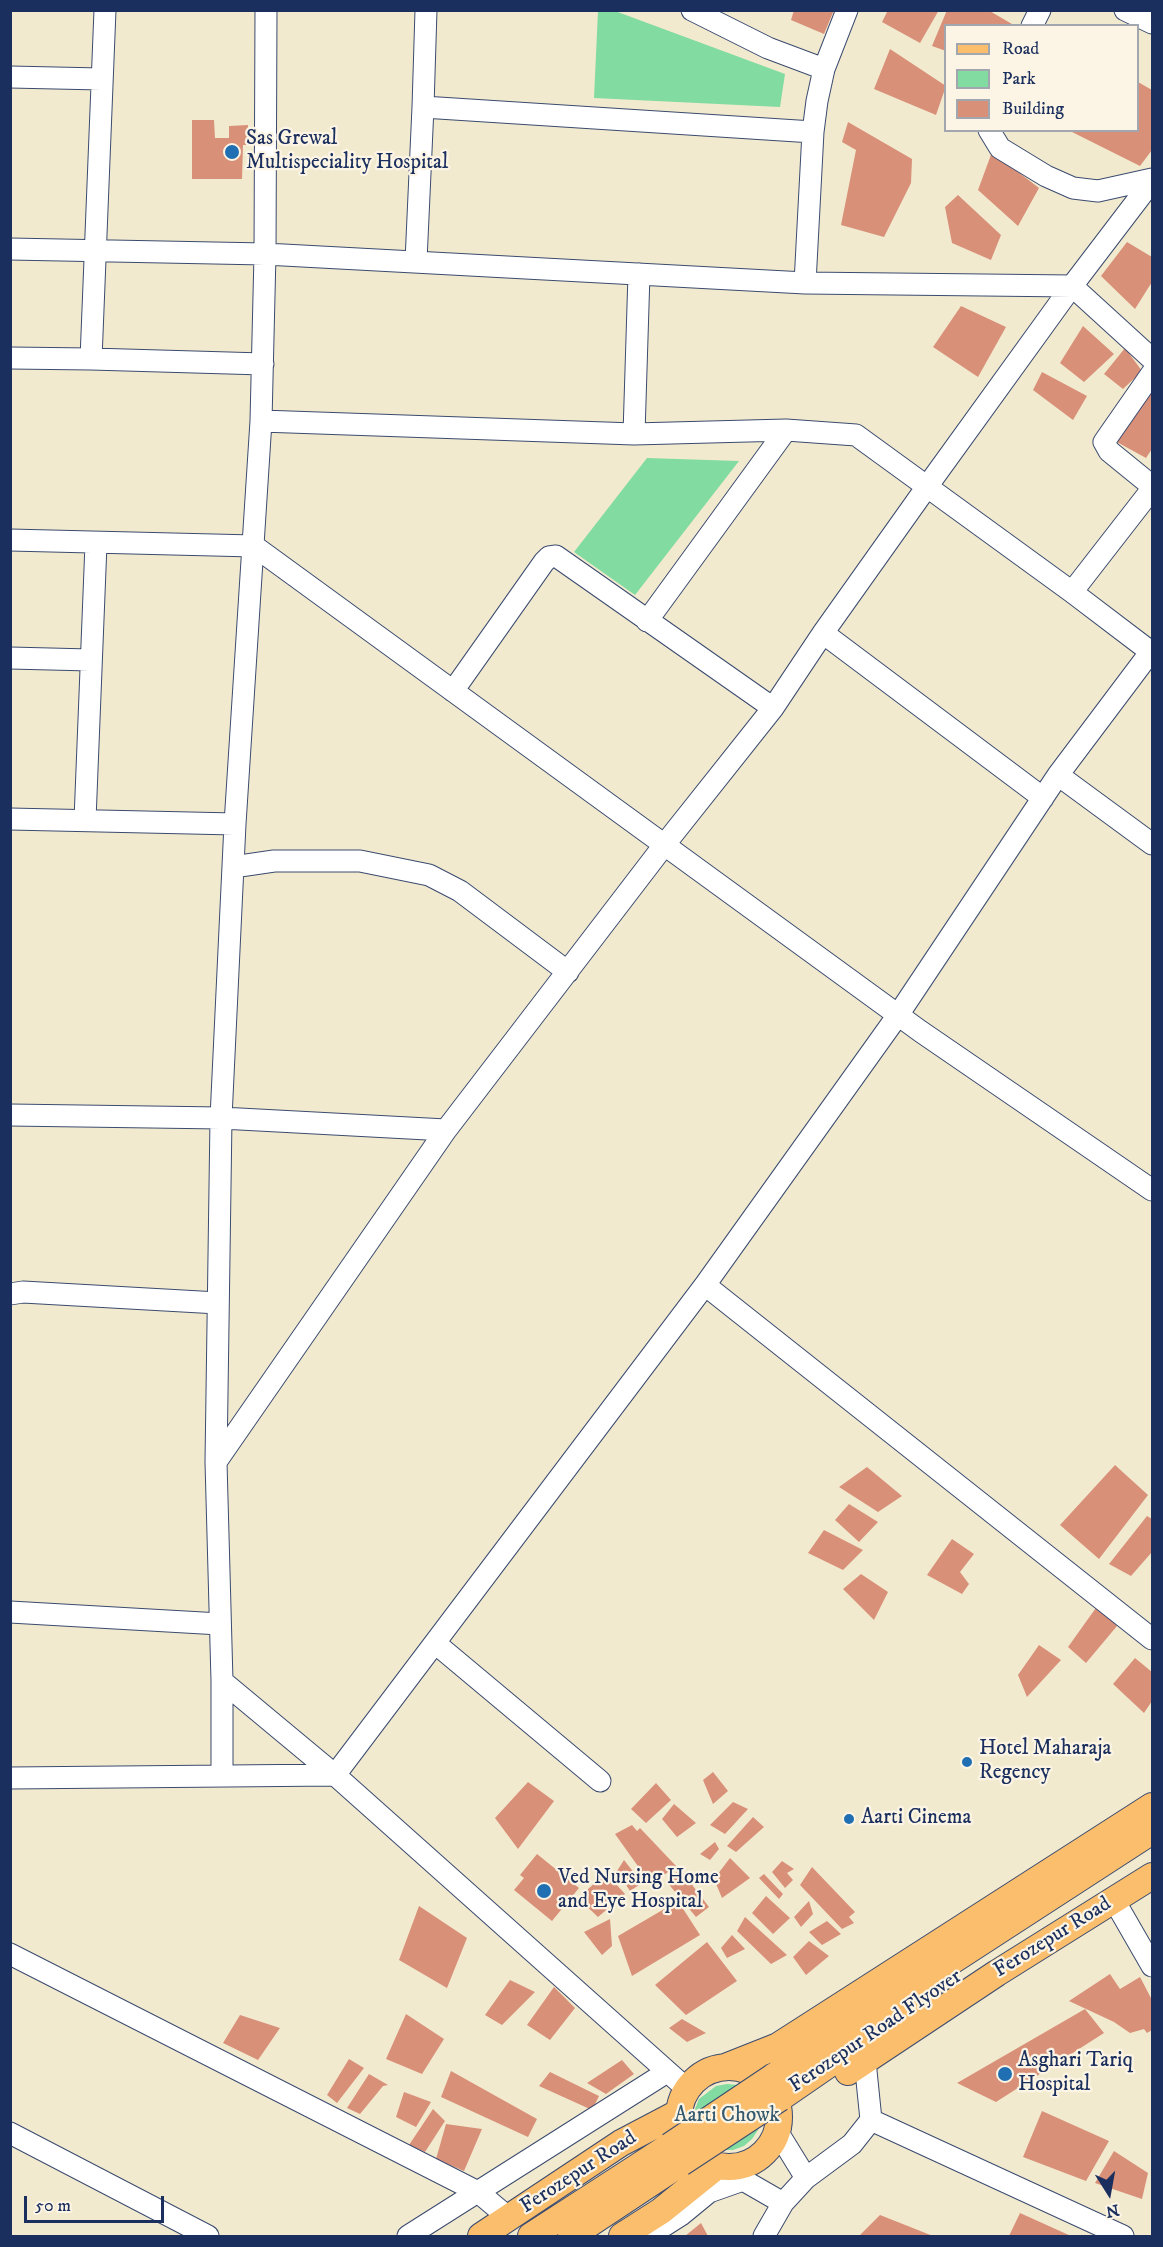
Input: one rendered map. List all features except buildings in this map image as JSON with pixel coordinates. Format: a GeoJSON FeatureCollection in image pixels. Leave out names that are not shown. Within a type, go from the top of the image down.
{"type":"FeatureCollection","features":[{"type":"Feature","properties":{"kind":"main road"},"geometry":{"type":"LineString","coordinates":[[731,2171],[703,2160],[691,2151],[683,2139],[679,2126],[678,2113],[681,2101],[687,2089],[704,2074],[778,2046],[1017,1895],[1152,1806]]}},
{"type":"Feature","properties":{"kind":"main road","name":"Ferozepur Road Flyover"},"geometry":{"type":"LineString","coordinates":[[670,2146],[1152,1831]]}},
{"type":"Feature","properties":{"kind":"main road","name":"Ferozepur Road Flyover"},"geometry":{"type":"LineString","coordinates":[[571,2236],[956,1977],[1152,1852]]}},
{"type":"Feature","properties":{"kind":"main road","name":"Ferozepur Road"},"geometry":{"type":"LineString","coordinates":[[778,2123],[865,2061],[997,1973],[1152,1876]]}},
{"type":"Feature","properties":{"kind":"main road"},"geometry":{"type":"LineString","coordinates":[[622,2236],[661,2211],[747,2164],[771,2145],[778,2123],[776,2098],[755,2074],[740,2068],[725,2067]]}},
{"type":"Feature","properties":{"kind":"main road","name":"Ferozepur Road"},"geometry":{"type":"LineString","coordinates":[[481,2236],[621,2143],[678,2113]]}},
{"type":"Feature","properties":{"kind":"main road","name":"Ferozepur Road"},"geometry":{"type":"LineString","coordinates":[[531,2236],[670,2146]]}},
{"type":"Feature","properties":{"kind":"street"},"geometry":{"type":"LineString","coordinates":[[91,359],[105,10]]}},
{"type":"Feature","properties":{"kind":"street"},"geometry":{"type":"LineString","coordinates":[[222,1776],[216,1462],[222,1118],[235,824],[261,421],[265,255],[266,10]]}},
{"type":"Feature","properties":{"kind":"street"},"geometry":{"type":"LineString","coordinates":[[416,261],[426,10]]}},
{"type":"Feature","properties":{"kind":"street"},"geometry":{"type":"LineString","coordinates":[[692,10],[768,48],[824,69]]}},
{"type":"Feature","properties":{"kind":"street"},"geometry":{"type":"LineString","coordinates":[[805,283],[813,132],[824,69],[847,10]]}},
{"type":"Feature","properties":{"kind":"street"},"geometry":{"type":"LineString","coordinates":[[1033,24],[1040,10]]}},
{"type":"Feature","properties":{"kind":"street"},"geometry":{"type":"LineString","coordinates":[[10,77],[101,80]]}},
{"type":"Feature","properties":{"kind":"street"},"geometry":{"type":"LineString","coordinates":[[423,107],[813,132]]}},
{"type":"Feature","properties":{"kind":"street"},"geometry":{"type":"LineString","coordinates":[[990,132],[1000,148],[1046,176],[1073,188],[1098,191],[1152,180]]}},
{"type":"Feature","properties":{"kind":"street"},"geometry":{"type":"LineString","coordinates":[[216,1462],[446,1131],[665,844],[773,708],[822,633],[926,488],[1152,180]]}},
{"type":"Feature","properties":{"kind":"street"},"geometry":{"type":"LineString","coordinates":[[10,249],[416,261],[805,283],[1072,286],[1152,359]]}},
{"type":"Feature","properties":{"kind":"street"},"geometry":{"type":"LineString","coordinates":[[634,434],[639,273]]}},
{"type":"Feature","properties":{"kind":"street"},"geometry":{"type":"LineString","coordinates":[[10,358],[263,364]]}},
{"type":"Feature","properties":{"kind":"street"},"geometry":{"type":"LineString","coordinates":[[1072,592],[1152,487],[1109,451],[1104,442],[1152,373]]}},
{"type":"Feature","properties":{"kind":"street"},"geometry":{"type":"LineString","coordinates":[[261,421],[634,434],[786,430],[856,435],[1152,651],[1058,775],[898,1015],[705,1286],[335,1775]]}},
{"type":"Feature","properties":{"kind":"street"},"geometry":{"type":"LineString","coordinates":[[647,621],[786,430]]}},
{"type":"Feature","properties":{"kind":"street"},"geometry":{"type":"LineString","coordinates":[[10,540],[96,544],[254,546],[898,1015],[1152,1190]]}},
{"type":"Feature","properties":{"kind":"street"},"geometry":{"type":"LineString","coordinates":[[85,820],[96,544]]}},
{"type":"Feature","properties":{"kind":"street"},"geometry":{"type":"LineString","coordinates":[[453,691],[544,562],[549,557],[556,556],[773,708]]}},
{"type":"Feature","properties":{"kind":"street"},"geometry":{"type":"LineString","coordinates":[[822,633],[1043,798]]}},
{"type":"Feature","properties":{"kind":"street"},"geometry":{"type":"LineString","coordinates":[[10,658],[90,660]]}},
{"type":"Feature","properties":{"kind":"street"},"geometry":{"type":"LineString","coordinates":[[1058,775],[1152,844]]}},
{"type":"Feature","properties":{"kind":"street"},"geometry":{"type":"LineString","coordinates":[[10,819],[235,824]]}},
{"type":"Feature","properties":{"kind":"street"},"geometry":{"type":"LineString","coordinates":[[233,867],[274,861],[360,861],[429,875],[460,891],[568,972]]}},
{"type":"Feature","properties":{"kind":"street"},"geometry":{"type":"LineString","coordinates":[[10,1115],[222,1118],[446,1131]]}},
{"type":"Feature","properties":{"kind":"street"},"geometry":{"type":"LineString","coordinates":[[705,1286],[1152,1639]]}},
{"type":"Feature","properties":{"kind":"street"},"geometry":{"type":"LineString","coordinates":[[10,1294],[23,1292],[218,1303]]}},
{"type":"Feature","properties":{"kind":"street"},"geometry":{"type":"LineString","coordinates":[[10,1612],[220,1624]]}},
{"type":"Feature","properties":{"kind":"street"},"geometry":{"type":"LineString","coordinates":[[435,1643],[600,1781]]}},
{"type":"Feature","properties":{"kind":"street"},"geometry":{"type":"LineString","coordinates":[[222,1682],[335,1775],[687,2089]]}},
{"type":"Feature","properties":{"kind":"street"},"geometry":{"type":"LineString","coordinates":[[10,1778],[335,1775]]}},
{"type":"Feature","properties":{"kind":"street"},"geometry":{"type":"LineString","coordinates":[[1114,1900],[1152,1966]]}},
{"type":"Feature","properties":{"kind":"street"},"geometry":{"type":"LineString","coordinates":[[10,1954],[478,2192],[509,2218]]}},
{"type":"Feature","properties":{"kind":"street"},"geometry":{"type":"LineString","coordinates":[[764,2236],[783,2203],[806,2178],[852,2144],[871,2121],[865,2061]]}},
{"type":"Feature","properties":{"kind":"street"},"geometry":{"type":"LineString","coordinates":[[408,2236],[668,2072]]}},
{"type":"Feature","properties":{"kind":"street"},"geometry":{"type":"LineString","coordinates":[[871,2121],[1123,2236]]}},
{"type":"Feature","properties":{"kind":"street"},"geometry":{"type":"LineString","coordinates":[[778,2123],[806,2178]]}},
{"type":"Feature","properties":{"kind":"street"},"geometry":{"type":"LineString","coordinates":[[10,2133],[208,2236]]}},
{"type":"Feature","properties":{"kind":"street"},"geometry":{"type":"LineString","coordinates":[[648,2236],[681,2215],[731,2171],[783,2203]]}},
{"type":"Feature","properties":{"kind":"green space"},"geometry":{"type":"Polygon","coordinates":[[[598,11],[615,11],[785,74],[780,107],[594,98],[598,11]]]}},
{"type":"Feature","properties":{"kind":"green space"},"geometry":{"type":"Polygon","coordinates":[[[647,458],[739,461],[635,595],[574,552],[647,458]]]}},
{"type":"Feature","properties":{"kind":"green space","name":"Aarti Chowk"},"geometry":{"type":"Polygon","coordinates":[[[738,2085],[747,2090],[761,2119],[752,2139],[744,2146],[733,2150],[722,2150],[694,2120],[699,2099],[716,2086],[738,2085]]]}},
{"type":"Feature","properties":{"kind":"place","name":"Sas Grewal Multispeciality Hospital"},"geometry":{"type":"Point","coordinates":[232,152]}},
{"type":"Feature","properties":{"kind":"place","name":"Hotel Maharaja Regency"},"geometry":{"type":"Point","coordinates":[967,1762]}},
{"type":"Feature","properties":{"kind":"place","name":"Aarti Cinema"},"geometry":{"type":"Point","coordinates":[849,1819]}},
{"type":"Feature","properties":{"kind":"place","name":"Ved Nursing Home and Eye Hospital"},"geometry":{"type":"Point","coordinates":[544,1891]}},
{"type":"Feature","properties":{"kind":"place","name":"Asghari Tariq Hospital"},"geometry":{"type":"Point","coordinates":[1005,2074]}}]}
